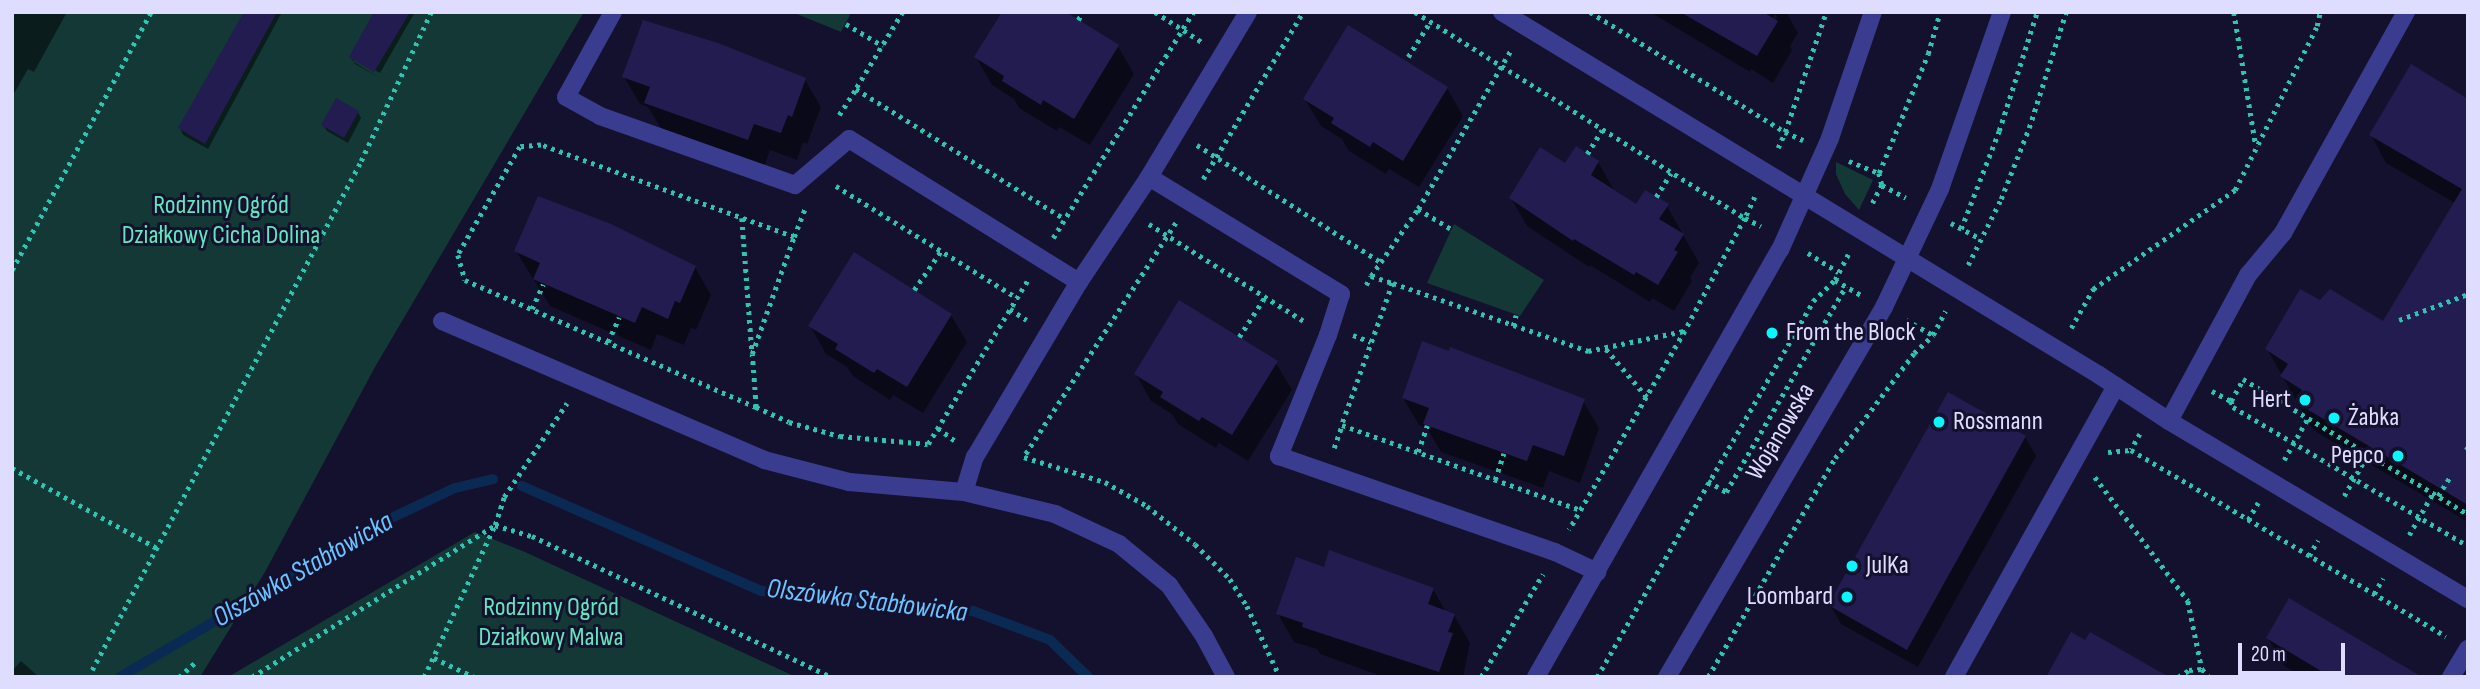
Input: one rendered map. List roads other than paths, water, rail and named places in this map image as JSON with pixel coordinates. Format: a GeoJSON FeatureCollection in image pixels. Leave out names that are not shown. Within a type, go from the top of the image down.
{"type":"FeatureCollection","features":[{"type":"Feature","properties":{"kind":"street"},"geometry":{"type":"LineString","coordinates":[[613,12],[566,97],[588,110],[795,185],[849,139],[1079,282]]}},
{"type":"Feature","properties":{"kind":"street"},"geometry":{"type":"LineString","coordinates":[[964,492],[975,457],[1079,282],[1149,177],[1247,12]]}},
{"type":"Feature","properties":{"kind":"street"},"geometry":{"type":"LineString","coordinates":[[1503,12],[1908,258],[2169,421],[2468,599]]}},
{"type":"Feature","properties":{"kind":"street"},"geometry":{"type":"LineString","coordinates":[[1536,677],[1774,261],[1805,197],[1824,149],[1863,46],[1872,12]]}},
{"type":"Feature","properties":{"kind":"street","name":"Wojanowska"},"geometry":{"type":"LineString","coordinates":[[1667,677],[1852,365],[1908,258],[1940,189],[2002,12]]}},
{"type":"Feature","properties":{"kind":"street"},"geometry":{"type":"LineString","coordinates":[[2169,421],[2248,275],[2283,233],[2406,12]]}},
{"type":"Feature","properties":{"kind":"street"},"geometry":{"type":"LineString","coordinates":[[1149,177],[1340,294],[1328,335],[1279,456],[1555,552],[1597,572]]}},
{"type":"Feature","properties":{"kind":"street"},"geometry":{"type":"LineString","coordinates":[[442,321],[764,460],[849,482],[964,492],[1055,514],[1119,544],[1169,586],[1204,636],[1226,677]]}},
{"type":"Feature","properties":{"kind":"street"},"geometry":{"type":"LineString","coordinates":[[1954,677],[2116,386]]}},
{"type":"Feature","properties":{"kind":"street"},"geometry":{"type":"LineString","coordinates":[[2451,677],[2468,649]]}},
{"type":"Feature","properties":{"kind":"waterway","name":"Olszówka Stabłowicka"},"geometry":{"type":"LineString","coordinates":[[120,677],[383,522],[455,488],[493,479]]}},
{"type":"Feature","properties":{"kind":"waterway","name":"Olszówka Stabłowicka"},"geometry":{"type":"LineString","coordinates":[[522,486],[761,591],[973,611],[1050,640],[1088,677]]}},
{"type":"Feature","properties":{"kind":"place","name":"From the Block"},"geometry":{"type":"Point","coordinates":[1772,333]}},
{"type":"Feature","properties":{"kind":"place","name":"Hert"},"geometry":{"type":"Point","coordinates":[2305,400]}},
{"type":"Feature","properties":{"kind":"place","name":"Żabka"},"geometry":{"type":"Point","coordinates":[2334,418]}},
{"type":"Feature","properties":{"kind":"place","name":"Rossmann"},"geometry":{"type":"Point","coordinates":[1939,422]}},
{"type":"Feature","properties":{"kind":"place","name":"Pepco"},"geometry":{"type":"Point","coordinates":[2398,456]}},
{"type":"Feature","properties":{"kind":"place","name":"JulKa"},"geometry":{"type":"Point","coordinates":[1852,566]}},
{"type":"Feature","properties":{"kind":"place","name":"Loombard"},"geometry":{"type":"Point","coordinates":[1847,597]}},
{"type":"Feature","properties":{"kind":"park label","name":"Rodzinny Ogród Działkowy Cicha Dolina"},"geometry":{"type":"Point","coordinates":[221,221]}},
{"type":"Feature","properties":{"kind":"park label","name":"Rodzinny Ogród Działkowy Malwa"},"geometry":{"type":"Point","coordinates":[551,623]}}]}
